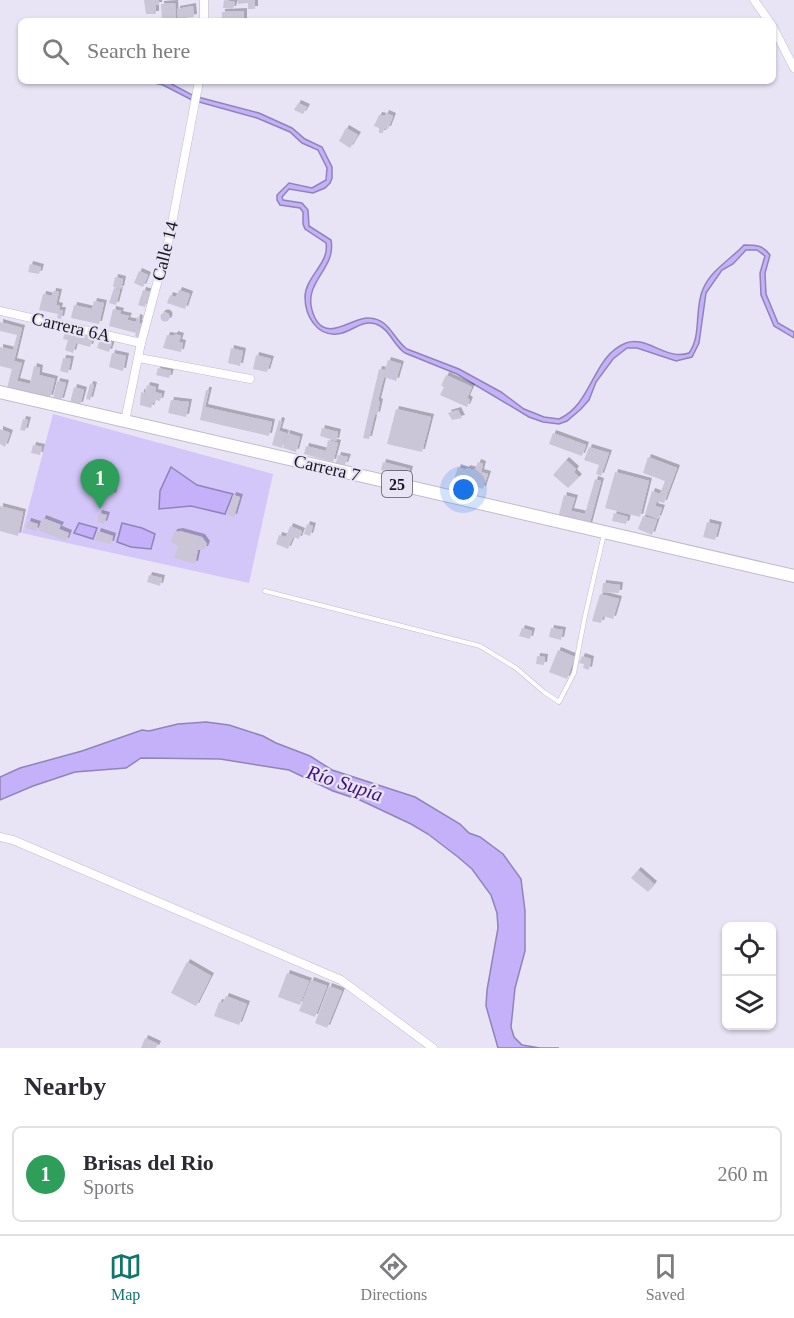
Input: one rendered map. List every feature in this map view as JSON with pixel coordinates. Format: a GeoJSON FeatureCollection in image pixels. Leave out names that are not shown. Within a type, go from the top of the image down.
{"type":"FeatureCollection","features":[{"type":"Feature","properties":{"kind":"main road","name":"Carrera 7"},"geometry":{"type":"LineString","coordinates":[[0,392],[794,576]]}},
{"type":"Feature","properties":{"kind":"street"},"geometry":{"type":"LineString","coordinates":[[204,0],[204,18]]}},
{"type":"Feature","properties":{"kind":"street"},"geometry":{"type":"LineString","coordinates":[[754,0],[767,18]]}},
{"type":"Feature","properties":{"kind":"street"},"geometry":{"type":"LineString","coordinates":[[776,33],[794,68]]}},
{"type":"Feature","properties":{"kind":"street","name":"Calle 14"},"geometry":{"type":"LineString","coordinates":[[125,421],[141,343],[169,239],[199,84]]}},
{"type":"Feature","properties":{"kind":"street","name":"Carrera 6A"},"geometry":{"type":"LineString","coordinates":[[0,310],[141,343]]}},
{"type":"Feature","properties":{"kind":"street"},"geometry":{"type":"LineString","coordinates":[[139,358],[250,379]]}},
{"type":"Feature","properties":{"kind":"street"},"geometry":{"type":"LineString","coordinates":[[0,837],[13,840],[341,980],[433,1048]]}},
{"type":"Feature","properties":{"kind":"lane"},"geometry":{"type":"LineString","coordinates":[[265,591],[480,646],[516,668],[559,702],[574,673],[605,532]]}},
{"type":"Feature","properties":{"kind":"shaded area"},"geometry":{"type":"Polygon","coordinates":[[[53,414],[273,474],[249,583],[22,533],[53,414]]]}},
{"type":"Feature","properties":{"kind":"water"},"geometry":{"type":"Polygon","coordinates":[[[159,84],[172,84],[194,96],[259,113],[292,128],[305,139],[322,147],[332,167],[330,183],[313,193],[289,189],[282,197],[283,200],[302,203],[308,210],[309,226],[331,240],[329,260],[311,295],[311,306],[320,325],[333,328],[363,318],[376,319],[387,326],[407,349],[459,369],[501,392],[524,409],[544,417],[559,419],[570,412],[579,403],[606,358],[626,343],[641,342],[672,354],[689,353],[697,330],[700,297],[703,289],[716,270],[744,245],[759,246],[770,255],[765,273],[766,294],[778,323],[794,332],[794,338],[774,326],[761,295],[760,273],[765,256],[757,250],[746,250],[733,264],[722,270],[706,293],[699,343],[692,357],[676,361],[637,348],[627,348],[613,359],[596,382],[589,400],[567,421],[559,424],[529,417],[457,374],[405,353],[381,326],[365,323],[337,334],[330,334],[318,328],[307,311],[305,297],[309,283],[324,257],[326,243],[305,229],[303,212],[300,208],[280,205],[277,195],[289,183],[312,188],[326,180],[327,168],[318,150],[302,143],[290,132],[257,118],[192,100],[159,84]]]}},
{"type":"Feature","properties":{"kind":"water"},"geometry":{"type":"Polygon","coordinates":[[[171,467],[197,485],[233,494],[225,514],[191,506],[159,509],[160,491],[171,467]]]}},
{"type":"Feature","properties":{"kind":"water"},"geometry":{"type":"Polygon","coordinates":[[[79,523],[97,528],[93,539],[74,533],[79,523]]]}},
{"type":"Feature","properties":{"kind":"water"},"geometry":{"type":"Polygon","coordinates":[[[122,523],[155,534],[151,549],[131,547],[117,542],[122,523]]]}},
{"type":"Feature","properties":{"kind":"water","name":"Río Supía"},"geometry":{"type":"Polygon","coordinates":[[[206,722],[229,725],[263,736],[310,756],[332,770],[415,797],[460,824],[469,833],[480,837],[503,854],[521,879],[525,911],[525,951],[515,988],[511,1027],[514,1037],[522,1045],[540,1048],[498,1048],[486,1006],[498,928],[497,913],[491,895],[472,869],[428,834],[360,800],[333,791],[289,770],[220,759],[141,758],[126,768],[75,772],[0,800],[0,777],[20,768],[82,751],[142,730],[149,731],[178,724],[206,722]]]}},
{"type":"Feature","properties":{"kind":"building"},"geometry":{"type":"Polygon","coordinates":[[[144,0],[159,0],[159,5],[156,5],[156,14],[146,14],[144,0]]]}},
{"type":"Feature","properties":{"kind":"building"},"geometry":{"type":"Polygon","coordinates":[[[224,0],[235,2],[233,9],[223,8],[224,0]]]}},
{"type":"Feature","properties":{"kind":"building"},"geometry":{"type":"Polygon","coordinates":[[[238,0],[255,0],[255,9],[248,9],[248,3],[238,4],[238,0]]]}},
{"type":"Feature","properties":{"kind":"building"},"geometry":{"type":"Polygon","coordinates":[[[175,3],[176,18],[162,18],[161,4],[175,3]]]}},
{"type":"Feature","properties":{"kind":"building"},"geometry":{"type":"Polygon","coordinates":[[[193,6],[194,17],[178,18],[177,9],[193,6]]]}},
{"type":"Feature","properties":{"kind":"building"},"geometry":{"type":"Polygon","coordinates":[[[244,11],[244,18],[222,18],[222,12],[244,11]]]}},
{"type":"Feature","properties":{"kind":"building"},"geometry":{"type":"Polygon","coordinates":[[[298,103],[307,107],[303,114],[294,110],[298,103]]]}},
{"type":"Feature","properties":{"kind":"building"},"geometry":{"type":"Polygon","coordinates":[[[386,113],[393,116],[388,129],[379,133],[379,128],[374,126],[379,115],[385,116],[386,113]]]}},
{"type":"Feature","properties":{"kind":"building"},"geometry":{"type":"Polygon","coordinates":[[[346,128],[358,135],[350,148],[339,141],[346,128]]]}},
{"type":"Feature","properties":{"kind":"building"},"geometry":{"type":"Polygon","coordinates":[[[30,264],[41,267],[39,274],[28,272],[30,264]]]}},
{"type":"Feature","properties":{"kind":"building"},"geometry":{"type":"Polygon","coordinates":[[[139,271],[148,275],[143,287],[134,283],[139,271]]]}},
{"type":"Feature","properties":{"kind":"building"},"geometry":{"type":"Polygon","coordinates":[[[115,277],[123,279],[121,289],[113,287],[115,277]]]}},
{"type":"Feature","properties":{"kind":"building"},"geometry":{"type":"Polygon","coordinates":[[[114,288],[120,290],[116,305],[109,303],[114,288]]]}},
{"type":"Feature","properties":{"kind":"building"},"geometry":{"type":"Polygon","coordinates":[[[143,290],[151,292],[149,303],[146,302],[145,307],[138,305],[143,290]]]}},
{"type":"Feature","properties":{"kind":"building"},"geometry":{"type":"Polygon","coordinates":[[[179,290],[190,294],[185,309],[167,303],[170,295],[176,297],[179,290]]]}},
{"type":"Feature","properties":{"kind":"building"},"geometry":{"type":"Polygon","coordinates":[[[53,291],[59,292],[56,305],[60,306],[59,310],[63,310],[61,319],[57,318],[58,314],[39,310],[43,294],[52,296],[53,291]]]}},
{"type":"Feature","properties":{"kind":"building"},"geometry":{"type":"Polygon","coordinates":[[[94,301],[104,303],[99,324],[71,318],[74,305],[92,309],[94,301]]]}},
{"type":"Feature","properties":{"kind":"building"},"geometry":{"type":"Polygon","coordinates":[[[113,309],[129,316],[127,320],[136,322],[137,317],[140,318],[139,323],[144,324],[141,338],[135,336],[136,333],[109,326],[113,309]]]}},
{"type":"Feature","properties":{"kind":"building"},"geometry":{"type":"Polygon","coordinates":[[[165,313],[169,317],[165,321],[161,317],[165,313]]]}},
{"type":"Feature","properties":{"kind":"building"},"geometry":{"type":"Polygon","coordinates":[[[0,322],[22,328],[14,361],[22,363],[17,381],[30,384],[34,366],[40,368],[39,375],[55,379],[50,398],[7,388],[12,369],[0,366],[0,347],[13,350],[17,335],[0,331],[0,322]]]}},
{"type":"Feature","properties":{"kind":"building"},"geometry":{"type":"Polygon","coordinates":[[[66,329],[93,338],[90,347],[76,343],[73,353],[65,350],[68,340],[63,339],[66,329]]]}},
{"type":"Feature","properties":{"kind":"building"},"geometry":{"type":"Polygon","coordinates":[[[175,334],[181,336],[179,342],[183,343],[181,352],[163,348],[167,335],[174,336],[175,334]]]}},
{"type":"Feature","properties":{"kind":"building"},"geometry":{"type":"Polygon","coordinates":[[[100,339],[112,343],[109,352],[97,348],[100,339]]]}},
{"type":"Feature","properties":{"kind":"building"},"geometry":{"type":"Polygon","coordinates":[[[231,348],[243,351],[240,366],[228,363],[231,348]]]}},
{"type":"Feature","properties":{"kind":"building"},"geometry":{"type":"Polygon","coordinates":[[[112,353],[126,356],[123,371],[109,367],[112,353]]]}},
{"type":"Feature","properties":{"kind":"building"},"geometry":{"type":"Polygon","coordinates":[[[256,355],[271,359],[267,372],[253,369],[256,355]]]}},
{"type":"Feature","properties":{"kind":"building"},"geometry":{"type":"Polygon","coordinates":[[[63,358],[71,359],[68,373],[60,371],[63,358]]]}},
{"type":"Feature","properties":{"kind":"building"},"geometry":{"type":"Polygon","coordinates":[[[388,360],[401,364],[396,381],[384,377],[377,415],[375,414],[369,439],[363,438],[379,369],[385,370],[388,360]]]}},
{"type":"Feature","properties":{"kind":"building"},"geometry":{"type":"Polygon","coordinates":[[[158,368],[171,371],[169,378],[156,375],[158,368]]]}},
{"type":"Feature","properties":{"kind":"building"},"geometry":{"type":"Polygon","coordinates":[[[446,375],[472,387],[467,398],[470,400],[467,407],[440,395],[446,375]]]}},
{"type":"Feature","properties":{"kind":"building"},"geometry":{"type":"Polygon","coordinates":[[[57,381],[66,383],[61,401],[53,399],[57,381]]]}},
{"type":"Feature","properties":{"kind":"building"},"geometry":{"type":"Polygon","coordinates":[[[90,384],[94,385],[90,400],[86,399],[90,384]]]}},
{"type":"Feature","properties":{"kind":"building"},"geometry":{"type":"Polygon","coordinates":[[[147,385],[156,387],[155,392],[162,394],[160,401],[153,402],[151,408],[140,405],[141,392],[145,393],[147,385]]]}},
{"type":"Feature","properties":{"kind":"building"},"geometry":{"type":"Polygon","coordinates":[[[74,387],[84,390],[80,405],[70,403],[74,387]]]}},
{"type":"Feature","properties":{"kind":"building"},"geometry":{"type":"Polygon","coordinates":[[[206,390],[209,390],[205,407],[272,422],[269,436],[200,420],[206,390]]]}},
{"type":"Feature","properties":{"kind":"building"},"geometry":{"type":"Polygon","coordinates":[[[171,400],[189,402],[186,417],[168,413],[171,400]]]}},
{"type":"Feature","properties":{"kind":"building"},"geometry":{"type":"Polygon","coordinates":[[[396,409],[431,417],[422,452],[387,444],[396,409]]]}},
{"type":"Feature","properties":{"kind":"building"},"geometry":{"type":"Polygon","coordinates":[[[458,410],[462,418],[452,420],[448,413],[458,410]]]}},
{"type":"Feature","properties":{"kind":"building"},"geometry":{"type":"Polygon","coordinates":[[[23,419],[28,420],[25,431],[20,430],[23,419]]]}},
{"type":"Feature","properties":{"kind":"building"},"geometry":{"type":"Polygon","coordinates":[[[279,420],[282,421],[279,431],[286,433],[282,448],[272,445],[279,420]]]}},
{"type":"Feature","properties":{"kind":"building"},"geometry":{"type":"Polygon","coordinates":[[[322,428],[338,432],[336,441],[320,436],[322,428]]]}},
{"type":"Feature","properties":{"kind":"building"},"geometry":{"type":"Polygon","coordinates":[[[0,429],[10,433],[5,447],[0,444],[0,429]]]}},
{"type":"Feature","properties":{"kind":"building"},"geometry":{"type":"Polygon","coordinates":[[[287,433],[300,437],[296,452],[283,448],[287,433]]]}},
{"type":"Feature","properties":{"kind":"building"},"geometry":{"type":"Polygon","coordinates":[[[553,433],[586,445],[582,456],[549,444],[553,433]]]}},
{"type":"Feature","properties":{"kind":"building"},"geometry":{"type":"Polygon","coordinates":[[[328,440],[338,443],[333,462],[304,454],[306,446],[326,451],[328,440]]]}},
{"type":"Feature","properties":{"kind":"building"},"geometry":{"type":"Polygon","coordinates":[[[33,445],[42,447],[40,455],[31,453],[33,445]]]}},
{"type":"Feature","properties":{"kind":"building"},"geometry":{"type":"Polygon","coordinates":[[[589,447],[609,453],[601,476],[596,474],[599,465],[584,460],[589,447]]]}},
{"type":"Feature","properties":{"kind":"building"},"geometry":{"type":"Polygon","coordinates":[[[338,455],[348,457],[345,465],[336,463],[338,455]]]}},
{"type":"Feature","properties":{"kind":"building"},"geometry":{"type":"Polygon","coordinates":[[[648,457],[677,468],[664,503],[657,501],[655,506],[662,508],[658,519],[645,514],[652,491],[660,494],[665,481],[643,473],[648,457]]]}},
{"type":"Feature","properties":{"kind":"building"},"geometry":{"type":"Polygon","coordinates":[[[566,460],[576,469],[574,472],[579,477],[568,488],[553,475],[566,460]]]}},
{"type":"Feature","properties":{"kind":"building"},"geometry":{"type":"Polygon","coordinates":[[[383,462],[410,469],[408,477],[381,470],[383,462]]]}},
{"type":"Feature","properties":{"kind":"building"},"geometry":{"type":"Polygon","coordinates":[[[478,462],[483,464],[481,472],[488,474],[483,489],[454,479],[458,467],[475,470],[478,462]]]}},
{"type":"Feature","properties":{"kind":"building"},"geometry":{"type":"Polygon","coordinates":[[[615,472],[649,481],[640,517],[605,508],[615,472]]]}},
{"type":"Feature","properties":{"kind":"building"},"geometry":{"type":"Polygon","coordinates":[[[595,479],[601,481],[589,526],[558,518],[564,495],[575,498],[571,511],[585,514],[595,479]]]}},
{"type":"Feature","properties":{"kind":"building"},"geometry":{"type":"Polygon","coordinates":[[[99,483],[115,488],[113,496],[97,491],[99,483]]]}},
{"type":"Feature","properties":{"kind":"building"},"geometry":{"type":"Polygon","coordinates":[[[233,495],[240,497],[234,517],[227,515],[233,495]]]}},
{"type":"Feature","properties":{"kind":"building"},"geometry":{"type":"Polygon","coordinates":[[[0,506],[23,512],[18,536],[0,531],[0,506]]]}},
{"type":"Feature","properties":{"kind":"building"},"geometry":{"type":"Polygon","coordinates":[[[99,513],[107,515],[104,524],[97,522],[99,513]]]}},
{"type":"Feature","properties":{"kind":"building"},"geometry":{"type":"Polygon","coordinates":[[[614,513],[628,517],[626,524],[612,521],[614,513]]]}},
{"type":"Feature","properties":{"kind":"building"},"geometry":{"type":"Polygon","coordinates":[[[643,516],[657,520],[652,535],[638,529],[643,516]]]}},
{"type":"Feature","properties":{"kind":"building"},"geometry":{"type":"Polygon","coordinates":[[[43,518],[61,525],[59,529],[69,533],[66,541],[38,530],[43,518]]]}},
{"type":"Feature","properties":{"kind":"building"},"geometry":{"type":"Polygon","coordinates":[[[28,521],[38,524],[36,531],[26,528],[28,521]]]}},
{"type":"Feature","properties":{"kind":"building"},"geometry":{"type":"Polygon","coordinates":[[[707,522],[719,525],[715,540],[703,537],[707,522]]]}},
{"type":"Feature","properties":{"kind":"building"},"geometry":{"type":"Polygon","coordinates":[[[307,524],[313,526],[310,536],[304,534],[307,524]]]}},
{"type":"Feature","properties":{"kind":"building"},"geometry":{"type":"Polygon","coordinates":[[[290,526],[302,531],[299,539],[293,537],[288,549],[276,544],[279,535],[286,537],[290,526]]]}},
{"type":"Feature","properties":{"kind":"building"},"geometry":{"type":"Polygon","coordinates":[[[98,531],[113,536],[111,544],[95,540],[98,531]]]}},
{"type":"Feature","properties":{"kind":"building"},"geometry":{"type":"Polygon","coordinates":[[[180,531],[202,537],[207,544],[205,549],[198,550],[195,564],[174,558],[178,546],[171,542],[174,532],[180,531]]]}},
{"type":"Feature","properties":{"kind":"building"},"geometry":{"type":"Polygon","coordinates":[[[149,575],[162,578],[160,586],[147,582],[149,575]]]}},
{"type":"Feature","properties":{"kind":"building"},"geometry":{"type":"Polygon","coordinates":[[[603,583],[620,585],[619,593],[602,592],[603,583]]]}},
{"type":"Feature","properties":{"kind":"building"},"geometry":{"type":"Polygon","coordinates":[[[600,594],[619,599],[613,619],[603,616],[601,623],[592,621],[600,594]]]}},
{"type":"Feature","properties":{"kind":"building"},"geometry":{"type":"Polygon","coordinates":[[[522,628],[532,631],[530,639],[519,636],[522,628]]]}},
{"type":"Feature","properties":{"kind":"building"},"geometry":{"type":"Polygon","coordinates":[[[551,628],[563,630],[561,640],[549,637],[551,628]]]}},
{"type":"Feature","properties":{"kind":"building"},"geometry":{"type":"Polygon","coordinates":[[[558,650],[575,657],[567,679],[549,672],[558,650]]]}},
{"type":"Feature","properties":{"kind":"building"},"geometry":{"type":"Polygon","coordinates":[[[537,656],[545,657],[544,665],[536,664],[537,656]]]}},
{"type":"Feature","properties":{"kind":"building"},"geometry":{"type":"Polygon","coordinates":[[[582,656],[591,659],[589,670],[583,668],[584,664],[579,663],[582,656]]]}},
{"type":"Feature","properties":{"kind":"building"},"geometry":{"type":"Polygon","coordinates":[[[638,870],[654,884],[648,892],[631,878],[638,870]]]}},
{"type":"Feature","properties":{"kind":"building"},"geometry":{"type":"Polygon","coordinates":[[[187,962],[211,976],[196,1006],[171,993],[187,962]]]}},
{"type":"Feature","properties":{"kind":"building"},"geometry":{"type":"Polygon","coordinates":[[[287,973],[309,981],[300,1005],[278,997],[287,973]]]}},
{"type":"Feature","properties":{"kind":"building"},"geometry":{"type":"Polygon","coordinates":[[[311,980],[327,986],[315,1017],[299,1011],[311,980]]]}},
{"type":"Feature","properties":{"kind":"building"},"geometry":{"type":"Polygon","coordinates":[[[329,986],[342,991],[327,1028],[315,1023],[329,986]]]}},
{"type":"Feature","properties":{"kind":"building"},"geometry":{"type":"Polygon","coordinates":[[[226,996],[247,1004],[239,1025],[214,1016],[219,1002],[223,1003],[226,996]]]}},
{"type":"Feature","properties":{"kind":"building"},"geometry":{"type":"Polygon","coordinates":[[[145,1038],[158,1044],[156,1048],[141,1048],[145,1038]]]}},
{"type":"Feature","properties":{"kind":"place","name":"Brisas del Rio"},"geometry":{"type":"Point","coordinates":[100,509]}}]}
